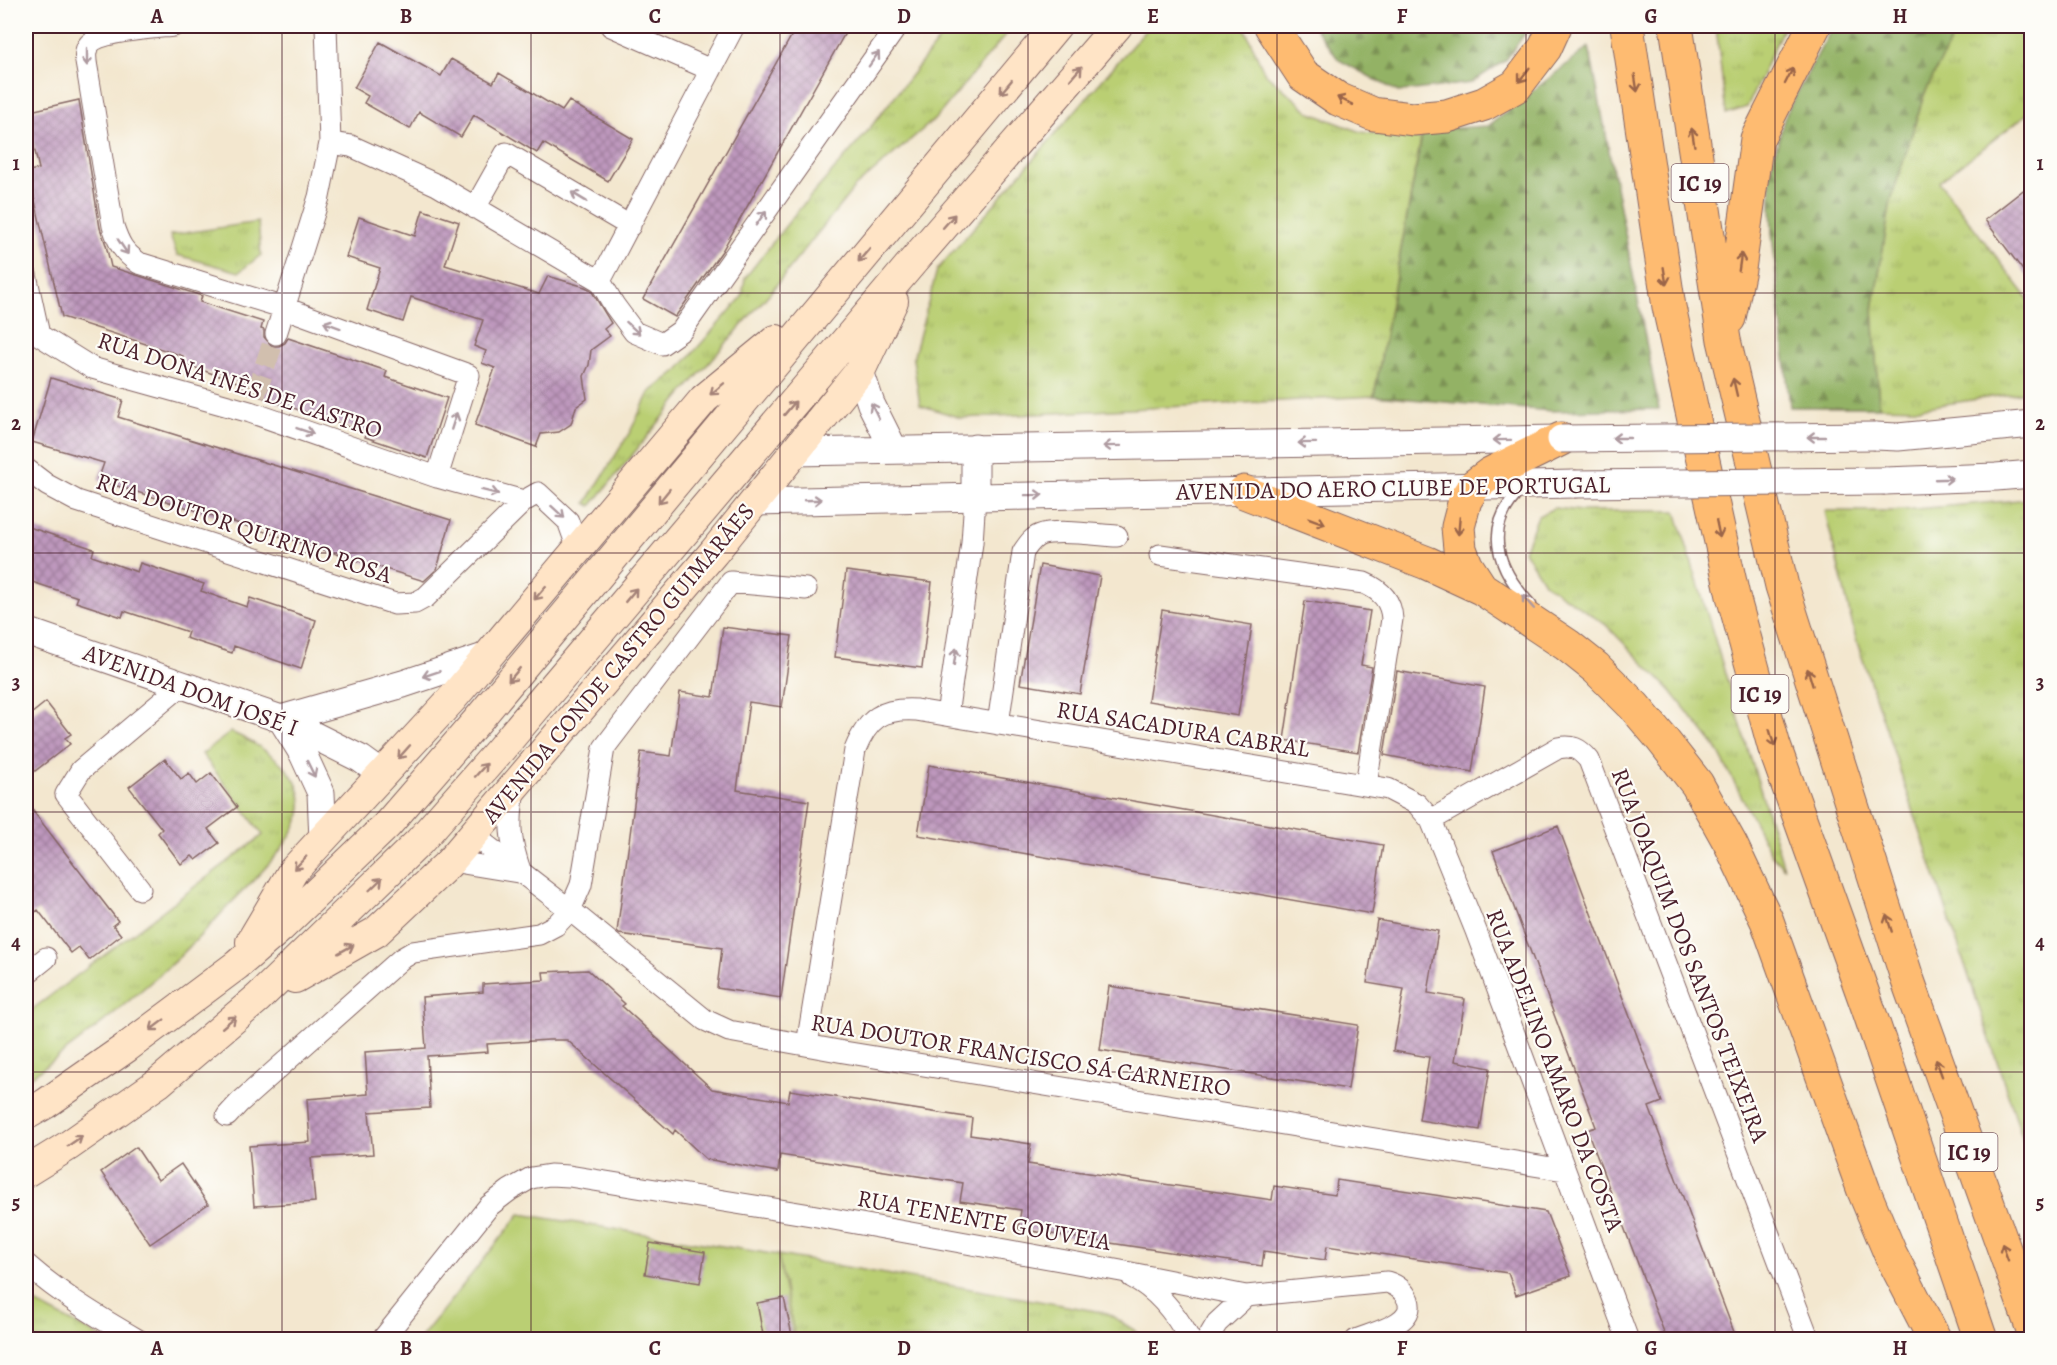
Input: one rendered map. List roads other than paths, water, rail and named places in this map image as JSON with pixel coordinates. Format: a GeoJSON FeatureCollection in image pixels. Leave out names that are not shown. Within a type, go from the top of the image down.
{"type":"FeatureCollection","features":[{"type":"Feature","properties":{"kind":"highway"},"geometry":{"type":"LineString","coordinates":[[1271,26],[1303,75],[1338,99],[1373,114],[1413,119],[1447,117],[1484,104],[1516,86],[1545,48],[1555,26]]}},
{"type":"Feature","properties":{"kind":"highway","name":"IC 19"},"geometry":{"type":"LineString","coordinates":[[1627,26],[1670,307],[1733,596],[1774,746],[1868,1008],[1981,1340]]}},
{"type":"Feature","properties":{"kind":"highway","name":"IC 19"},"geometry":{"type":"LineString","coordinates":[[1676,26],[1724,340],[1782,586],[1907,978],[2031,1326]]}},
{"type":"Feature","properties":{"kind":"highway"},"geometry":{"type":"LineString","coordinates":[[1724,340],[1739,269],[1757,140],[1814,26]]}},
{"type":"Feature","properties":{"kind":"highway"},"geometry":{"type":"LineString","coordinates":[[1481,588],[1466,565],[1460,549],[1458,536],[1460,515],[1466,500],[1474,486],[1490,474],[1561,439]]}},
{"type":"Feature","properties":{"kind":"highway"},"geometry":{"type":"LineString","coordinates":[[1244,492],[1427,563],[1481,588],[1568,645],[1596,668],[1634,706],[1661,738],[1696,784],[1731,845],[1767,921],[1864,1191],[1890,1253],[1935,1340]]}},
{"type":"Feature","properties":{"kind":"main road"},"geometry":{"type":"LineString","coordinates":[[26,1115],[127,1047],[237,965],[280,928],[387,825],[477,721],[827,298],[1056,26]]}},
{"type":"Feature","properties":{"kind":"main road","name":"AVENIDA CONDE CASTRO GUIMARÃES"},"geometry":{"type":"LineString","coordinates":[[26,1172],[69,1146],[158,1083],[258,998],[419,842],[499,751],[910,265],[1117,26]]}},
{"type":"Feature","properties":{"kind":"main road","name":"AVENIDA CONDE CASTRO GUIMARÃES"},"geometry":{"type":"LineString","coordinates":[[258,998],[376,932],[452,861],[714,552],[860,371],[910,265]]}},
{"type":"Feature","properties":{"kind":"main road"},"geometry":{"type":"LineString","coordinates":[[237,965],[293,871],[451,700],[704,399],[827,298]]}},
{"type":"Feature","properties":{"kind":"main road"},"geometry":{"type":"LineString","coordinates":[[663,449],[752,453],[794,452]]}},
{"type":"Feature","properties":{"kind":"main road"},"geometry":{"type":"LineString","coordinates":[[701,451],[732,529]]}},
{"type":"Feature","properties":{"kind":"main road"},"geometry":{"type":"LineString","coordinates":[[383,775],[473,835]]}},
{"type":"Feature","properties":{"kind":"street"},"geometry":{"type":"LineString","coordinates":[[173,26],[107,35],[94,40],[87,47],[90,86],[113,226],[119,242],[127,255],[139,263],[285,308],[469,375],[437,477]]}},
{"type":"Feature","properties":{"kind":"street"},"geometry":{"type":"LineString","coordinates":[[276,333],[319,197],[330,143],[326,26]]}},
{"type":"Feature","properties":{"kind":"street"},"geometry":{"type":"LineString","coordinates":[[611,26],[711,70]]}},
{"type":"Feature","properties":{"kind":"street"},"geometry":{"type":"LineString","coordinates":[[600,281],[734,26]]}},
{"type":"Feature","properties":{"kind":"street"},"geometry":{"type":"LineString","coordinates":[[330,143],[351,146],[437,185],[600,281],[634,332],[662,344],[682,330],[897,26]]}},
{"type":"Feature","properties":{"kind":"street"},"geometry":{"type":"LineString","coordinates":[[476,208],[506,153],[630,226]]}},
{"type":"Feature","properties":{"kind":"street","name":"RUA DONA INÊS DE CASTRO"},"geometry":{"type":"LineString","coordinates":[[26,275],[39,335],[92,368],[253,404],[437,477],[524,501],[538,493],[568,521],[578,549]]}},
{"type":"Feature","properties":{"kind":"street"},"geometry":{"type":"LineString","coordinates":[[860,371],[864,387],[894,450]]}},
{"type":"Feature","properties":{"kind":"street","name":"AVENIDA DO AERO CLUBE DE PORTUGAL"},"geometry":{"type":"LineString","coordinates":[[794,452],[1561,439],[1898,437],[2031,423]]}},
{"type":"Feature","properties":{"kind":"street"},"geometry":{"type":"LineString","coordinates":[[947,715],[972,543],[975,448]]}},
{"type":"Feature","properties":{"kind":"street","name":"RUA DOUTOR QUIRINO ROSA"},"geometry":{"type":"LineString","coordinates":[[26,469],[47,485],[77,501],[395,604],[415,603],[436,588],[524,501]]}},
{"type":"Feature","properties":{"kind":"street","name":"AVENIDA DO AERO CLUBE DE PORTUGAL"},"geometry":{"type":"LineString","coordinates":[[754,502],[1574,484],[1885,481],[2031,474]]}},
{"type":"Feature","properties":{"kind":"street"},"geometry":{"type":"LineString","coordinates":[[998,724],[1019,573],[1026,547],[1039,536],[1052,532],[1117,536]]}},
{"type":"Feature","properties":{"kind":"street"},"geometry":{"type":"LineString","coordinates":[[1160,555],[1364,583],[1382,593],[1391,608],[1392,619],[1365,784]]}},
{"type":"Feature","properties":{"kind":"street","name":"AVENIDA CONDE CASTRO GUIMARÃES"},"geometry":{"type":"LineString","coordinates":[[227,1116],[401,959],[413,952],[538,934],[556,924],[570,909],[580,885],[604,748],[730,582],[806,589]]}},
{"type":"Feature","properties":{"kind":"street","name":"AVENIDA DOM JOSÉ I"},"geometry":{"type":"LineString","coordinates":[[26,631],[281,719],[362,759],[383,775]]}},
{"type":"Feature","properties":{"kind":"street"},"geometry":{"type":"LineString","coordinates":[[323,840],[321,793],[303,754],[281,719],[403,684],[487,656]]}},
{"type":"Feature","properties":{"kind":"street"},"geometry":{"type":"LineString","coordinates":[[140,889],[66,794],[81,770],[182,685]]}},
{"type":"Feature","properties":{"kind":"street","name":"RUA SACADURA CABRAL"},"geometry":{"type":"LineString","coordinates":[[807,1045],[855,750],[861,734],[883,713],[903,709],[916,710],[1365,784],[1388,789],[1405,797],[1417,804],[1431,820]]}},
{"type":"Feature","properties":{"kind":"street","name":"RUA JOAQUIM DOS SANTOS TEIXEIRA"},"geometry":{"type":"LineString","coordinates":[[1431,820],[1558,748],[1568,746],[1576,748],[1589,760],[1809,1340]]}},
{"type":"Feature","properties":{"kind":"street"},"geometry":{"type":"LineString","coordinates":[[514,789],[510,830],[513,849],[521,873]]}},
{"type":"Feature","properties":{"kind":"street","name":"RUA ADELINO AMARO DA COSTA"},"geometry":{"type":"LineString","coordinates":[[1431,820],[1476,930],[1628,1340]]}},
{"type":"Feature","properties":{"kind":"street","name":"RUA DOUTOR FRANCISCO SÁ CARNEIRO"},"geometry":{"type":"LineString","coordinates":[[473,835],[570,909],[705,1020],[729,1031],[1564,1170]]}},
{"type":"Feature","properties":{"kind":"street","name":"RUA DOUTOR FRANCISCO SÁ CARNEIRO"},"geometry":{"type":"LineString","coordinates":[[452,861],[521,873]]}},
{"type":"Feature","properties":{"kind":"street"},"geometry":{"type":"LineString","coordinates":[[26,974],[46,958]]}},
{"type":"Feature","properties":{"kind":"street","name":"RUA TENENTE GOUVEIA"},"geometry":{"type":"LineString","coordinates":[[382,1340],[489,1206],[531,1178],[550,1175],[801,1213],[1246,1296],[1387,1282],[1402,1289],[1408,1298],[1409,1313],[1397,1324],[1356,1340]]}},
{"type":"Feature","properties":{"kind":"street"},"geometry":{"type":"LineString","coordinates":[[26,1264],[72,1300],[138,1340]]}},
{"type":"Feature","properties":{"kind":"street"},"geometry":{"type":"LineString","coordinates":[[1121,1271],[1143,1282],[1157,1294],[1171,1310],[1190,1340]]}},
{"type":"Feature","properties":{"kind":"street"},"geometry":{"type":"LineString","coordinates":[[1207,1340],[1217,1323],[1246,1296]]}},
{"type":"Feature","properties":{"kind":"lane"},"geometry":{"type":"LineString","coordinates":[[1527,485],[1511,500],[1504,513],[1499,528],[1498,551],[1503,567],[1512,582],[1568,645]]}},
{"type":"Feature","properties":{"kind":"lane"},"geometry":{"type":"LineString","coordinates":[[1890,1253],[1910,1318]]}},
{"type":"Feature","properties":{"kind":"tunnel"},"geometry":{"type":"LineString","coordinates":[[255,395],[276,334]]}}]}
